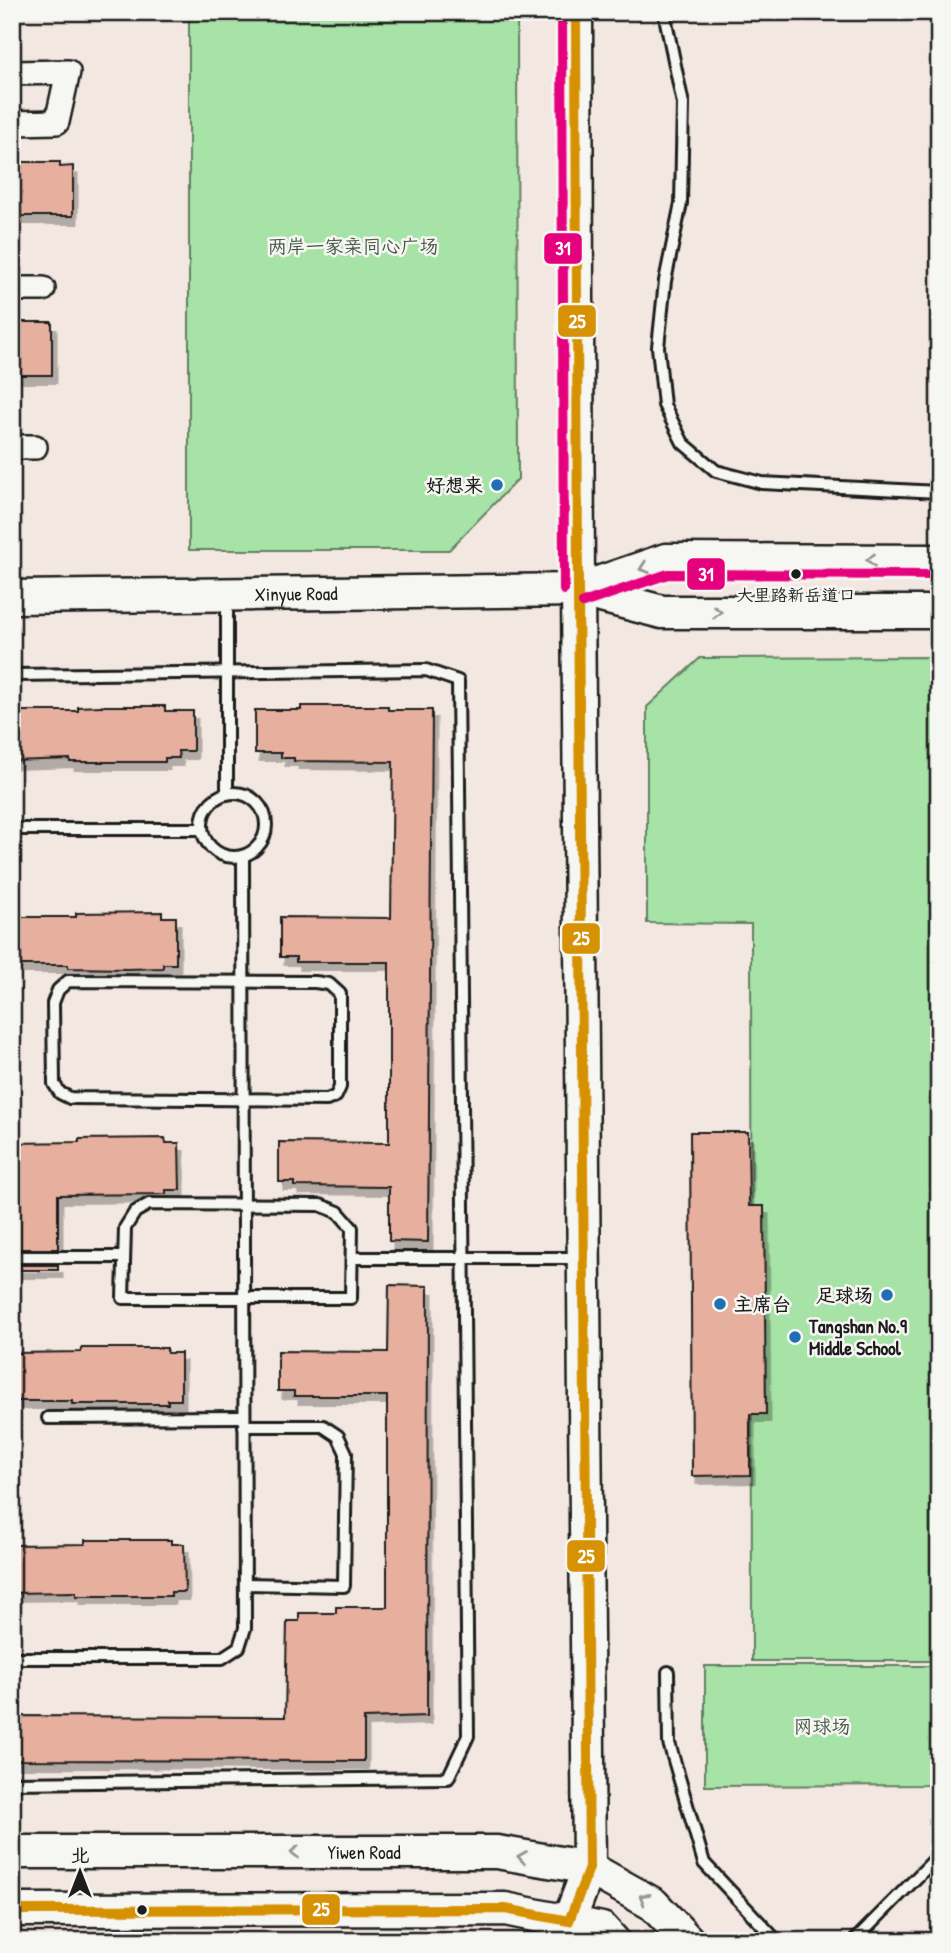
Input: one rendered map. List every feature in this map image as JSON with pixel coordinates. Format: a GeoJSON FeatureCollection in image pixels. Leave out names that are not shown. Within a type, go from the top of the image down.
{"type":"FeatureCollection","features":[{"type":"Feature","properties":{"kind":"main road"},"geometry":{"type":"LineString","coordinates":[[569,1921],[589,1868],[576,12]]}},
{"type":"Feature","properties":{"kind":"main road","name":"Xinyue Road"},"geometry":{"type":"LineString","coordinates":[[578,590],[666,560],[939,561]]}},
{"type":"Feature","properties":{"kind":"main road","name":"Xinyue Road"},"geometry":{"type":"LineString","coordinates":[[12,597],[578,590],[662,612],[939,612]]}},
{"type":"Feature","properties":{"kind":"main road","name":"Yiwen Road"},"geometry":{"type":"LineString","coordinates":[[12,1852],[497,1853],[589,1868],[653,1903],[688,1941]]}},
{"type":"Feature","properties":{"kind":"main road"},"geometry":{"type":"LineString","coordinates":[[12,1910],[505,1909],[603,1929],[613,1941]]}},
{"type":"Feature","properties":{"kind":"street"},"geometry":{"type":"LineString","coordinates":[[12,73],[68,72],[57,122],[12,123]]}},
{"type":"Feature","properties":{"kind":"street"},"geometry":{"type":"LineString","coordinates":[[12,289],[44,289]]}},
{"type":"Feature","properties":{"kind":"street"},"geometry":{"type":"LineString","coordinates":[[12,447],[35,447]]}},
{"type":"Feature","properties":{"kind":"lane"},"geometry":{"type":"LineString","coordinates":[[664,12],[683,104],[683,117],[681,203],[665,281],[658,347],[664,405],[683,443],[716,471],[762,483],[939,492]]}},
{"type":"Feature","properties":{"kind":"lane"},"geometry":{"type":"LineString","coordinates":[[227,595],[227,794]]}},
{"type":"Feature","properties":{"kind":"lane"},"geometry":{"type":"LineString","coordinates":[[12,675],[426,670],[458,681],[468,1736],[448,1778],[12,1783]]}},
{"type":"Feature","properties":{"kind":"lane"},"geometry":{"type":"LineString","coordinates":[[227,794],[249,796],[264,812],[267,823],[261,844],[253,852],[232,858],[221,855],[205,840],[202,829],[205,811],[218,797],[227,794]]}},
{"type":"Feature","properties":{"kind":"lane"},"geometry":{"type":"LineString","coordinates":[[12,829],[202,829]]}},
{"type":"Feature","properties":{"kind":"lane"},"geometry":{"type":"LineString","coordinates":[[12,1658],[222,1658],[239,1647],[245,1629],[243,856]]}},
{"type":"Feature","properties":{"kind":"lane"},"geometry":{"type":"LineString","coordinates":[[68,981],[243,981],[316,982],[329,984],[340,994],[340,1087],[336,1096],[327,1100],[70,1098],[60,1093],[54,1084],[53,1003],[58,990],[68,981]]}},
{"type":"Feature","properties":{"kind":"lane"},"geometry":{"type":"LineString","coordinates":[[149,1204],[320,1205],[338,1212],[352,1228],[351,1298],[123,1298],[123,1257],[125,1228],[135,1212],[149,1204]]}},
{"type":"Feature","properties":{"kind":"lane"},"geometry":{"type":"LineString","coordinates":[[12,1257],[123,1257]]}},
{"type":"Feature","properties":{"kind":"lane"},"geometry":{"type":"LineString","coordinates":[[352,1258],[584,1258]]}},
{"type":"Feature","properties":{"kind":"lane"},"geometry":{"type":"LineString","coordinates":[[48,1418],[323,1426],[338,1436],[346,1453],[344,1586],[245,1584]]}},
{"type":"Feature","properties":{"kind":"lane"},"geometry":{"type":"LineString","coordinates":[[668,1672],[669,1743],[704,1863],[777,1941]]}},
{"type":"Feature","properties":{"kind":"lane"},"geometry":{"type":"LineString","coordinates":[[854,1941],[939,1855]]}},
{"type":"Feature","properties":{"kind":"green space","name":"两岸一家亲同心广场"},"geometry":{"type":"Polygon","coordinates":[[[189,12],[517,12],[518,479],[449,550],[189,550],[189,12]]]}},
{"type":"Feature","properties":{"kind":"green space"},"geometry":{"type":"Polygon","coordinates":[[[939,657],[939,1661],[752,1661],[751,924],[647,923],[647,707],[700,658],[939,657]]]}},
{"type":"Feature","properties":{"kind":"green space","name":"网球场"},"geometry":{"type":"Polygon","coordinates":[[[705,1666],[939,1666],[939,1785],[705,1786],[705,1666]]]}},
{"type":"Feature","properties":{"kind":"building"},"geometry":{"type":"Polygon","coordinates":[[[17,162],[60,162],[60,167],[73,166],[73,216],[12,216],[12,167],[17,167],[17,162]]]}},
{"type":"Feature","properties":{"kind":"building"},"geometry":{"type":"Polygon","coordinates":[[[12,322],[52,322],[52,375],[12,375],[12,322]]]}},
{"type":"Feature","properties":{"kind":"building"},"geometry":{"type":"Polygon","coordinates":[[[165,706],[165,711],[193,711],[193,751],[178,751],[179,758],[165,758],[165,762],[70,762],[70,759],[12,761],[12,711],[78,711],[78,707],[165,706]]]}},
{"type":"Feature","properties":{"kind":"building"},"geometry":{"type":"Polygon","coordinates":[[[301,706],[388,706],[388,710],[432,710],[428,1242],[389,1241],[389,1187],[294,1186],[294,1182],[279,1182],[279,1142],[389,1143],[389,962],[296,962],[296,957],[280,957],[280,917],[391,918],[393,762],[294,761],[294,758],[281,758],[281,753],[255,753],[255,710],[301,710],[301,706]]]}},
{"type":"Feature","properties":{"kind":"building"},"geometry":{"type":"Polygon","coordinates":[[[162,912],[162,917],[176,917],[176,964],[163,964],[163,968],[127,969],[12,965],[12,917],[76,917],[76,913],[162,912]]]}},
{"type":"Feature","properties":{"kind":"building","name":"主席台"},"geometry":{"type":"Polygon","coordinates":[[[690,1132],[748,1132],[749,1206],[764,1206],[766,1414],[750,1414],[750,1475],[692,1476],[690,1132]]]}},
{"type":"Feature","properties":{"kind":"building"},"geometry":{"type":"Polygon","coordinates":[[[165,1138],[166,1143],[179,1143],[180,1190],[166,1190],[166,1194],[58,1195],[58,1249],[12,1249],[12,1143],[165,1138]]]}},
{"type":"Feature","properties":{"kind":"building"},"geometry":{"type":"Polygon","coordinates":[[[12,1265],[58,1265],[58,1270],[12,1270],[12,1265]]]}},
{"type":"Feature","properties":{"kind":"building"},"geometry":{"type":"Polygon","coordinates":[[[389,1285],[428,1286],[427,1716],[364,1718],[364,1761],[12,1760],[12,1716],[285,1717],[287,1621],[299,1621],[299,1613],[336,1613],[336,1607],[387,1607],[387,1396],[294,1396],[294,1391],[278,1391],[278,1351],[388,1352],[389,1285]]]}},
{"type":"Feature","properties":{"kind":"building"},"geometry":{"type":"Polygon","coordinates":[[[81,1348],[167,1348],[167,1353],[181,1353],[181,1400],[168,1400],[168,1404],[12,1401],[12,1353],[81,1352],[81,1348]]]}},
{"type":"Feature","properties":{"kind":"building"},"geometry":{"type":"Polygon","coordinates":[[[85,1540],[171,1540],[171,1544],[184,1544],[185,1592],[171,1592],[171,1596],[76,1596],[76,1592],[12,1593],[12,1545],[85,1544],[85,1540]]]}},
{"type":"Feature","properties":{"kind":"transit line","name":"31"},"geometry":{"type":"LineString","coordinates":[[562,12],[564,590]]}},
{"type":"Feature","properties":{"kind":"transit line","name":"25"},"geometry":{"type":"LineString","coordinates":[[12,1910],[505,1909],[569,1921],[589,1868],[576,12]]}},
{"type":"Feature","properties":{"kind":"transit line","name":"31"},"geometry":{"type":"LineString","coordinates":[[583,603],[668,574],[939,575]]}},
{"type":"Feature","properties":{"kind":"place","name":"好想来"},"geometry":{"type":"Point","coordinates":[497,485]}},
{"type":"Feature","properties":{"kind":"place","name":"大里路新岳道口"},"geometry":{"type":"Point","coordinates":[796,574]}},
{"type":"Feature","properties":{"kind":"place","name":"足球场"},"geometry":{"type":"Point","coordinates":[887,1295]}},
{"type":"Feature","properties":{"kind":"place","name":"主席台"},"geometry":{"type":"Point","coordinates":[720,1304]}},
{"type":"Feature","properties":{"kind":"place","name":"Tangshan No.9 Middle School"},"geometry":{"type":"Point","coordinates":[795,1337]}}]}
